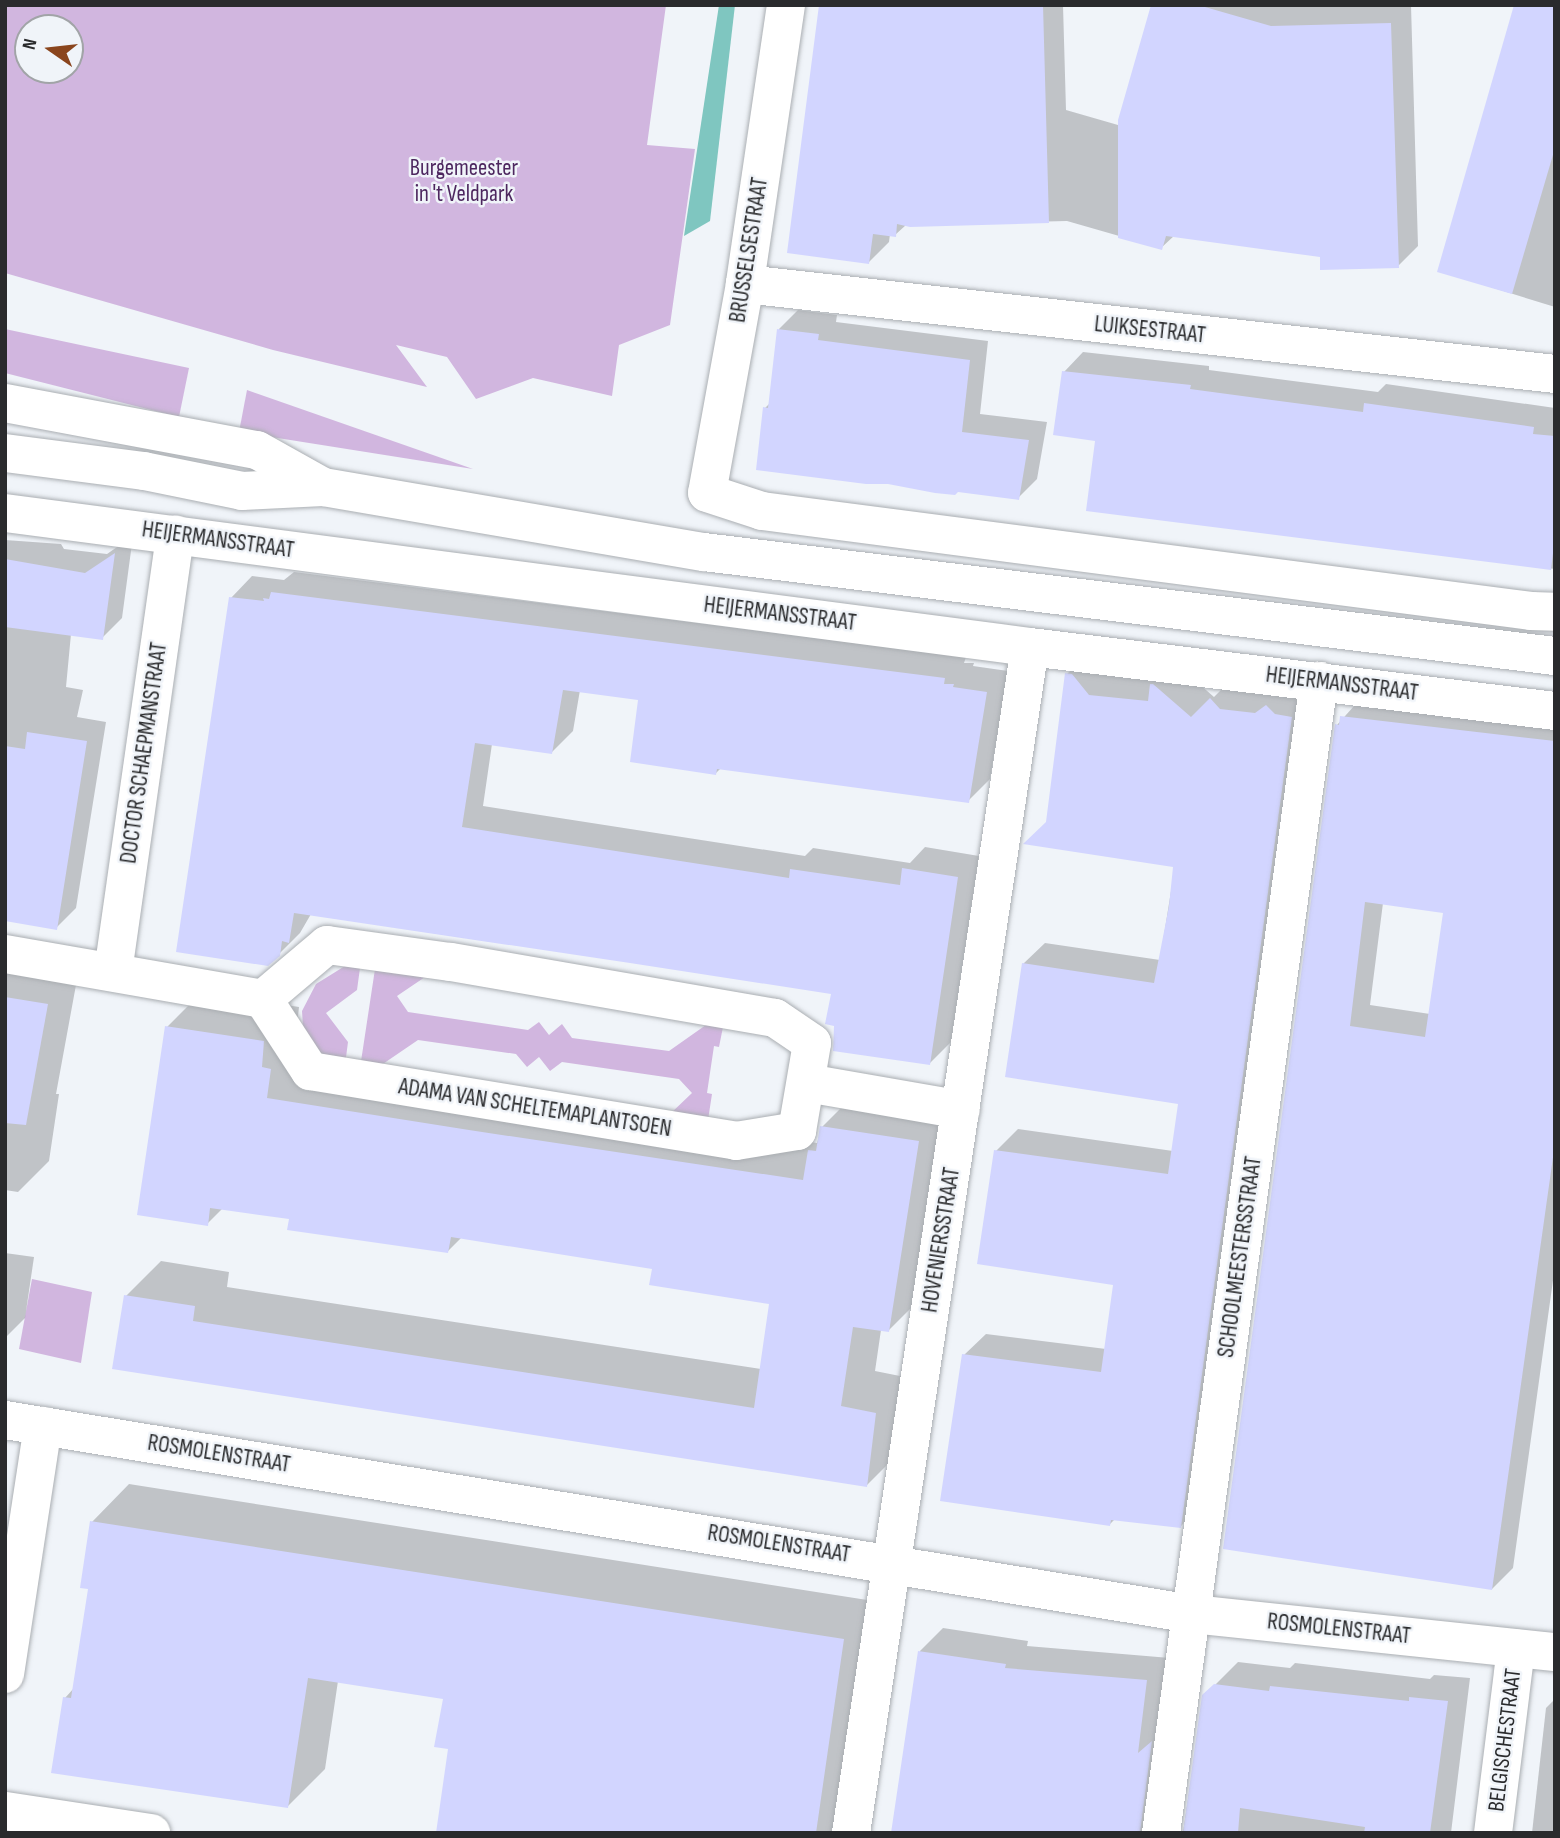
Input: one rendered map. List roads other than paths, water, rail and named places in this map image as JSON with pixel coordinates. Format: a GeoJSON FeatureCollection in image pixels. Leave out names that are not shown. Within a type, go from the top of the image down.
{"type":"FeatureCollection","features":[{"type":"Feature","properties":{"kind":"street","name":"BRUSSELSESTRAAT"},"geometry":{"type":"LineString","coordinates":[[786,5],[745,285],[708,493],[762,511],[1555,612]]}},
{"type":"Feature","properties":{"kind":"street","name":"LUIKSESTRAAT"},"geometry":{"type":"LineString","coordinates":[[745,285],[1555,374]]}},
{"type":"Feature","properties":{"kind":"street"},"geometry":{"type":"LineString","coordinates":[[5,403],[257,450],[323,487]]}},
{"type":"Feature","properties":{"kind":"street"},"geometry":{"type":"LineString","coordinates":[[5,453],[144,471],[242,491],[323,487],[704,552],[1555,656]]}},
{"type":"Feature","properties":{"kind":"street","name":"HEIJERMANSSTRAAT"},"geometry":{"type":"LineString","coordinates":[[5,513],[1030,647],[1555,711]]}},
{"type":"Feature","properties":{"kind":"street","name":"DOCTOR SCHAEPMANSTRAAT"},"geometry":{"type":"LineString","coordinates":[[113,972],[175,534]]}},
{"type":"Feature","properties":{"kind":"street","name":"HOVENIERSSTRAAT"},"geometry":{"type":"LineString","coordinates":[[851,1833],[1030,647]]}},
{"type":"Feature","properties":{"kind":"street","name":"SCHOOLMEESTERSSTRAAT"},"geometry":{"type":"LineString","coordinates":[[1161,1833],[1319,681]]}},
{"type":"Feature","properties":{"kind":"street","name":"ADAMA VAN SCHELTEMAPLANTSOEN"},"geometry":{"type":"LineString","coordinates":[[327,945],[450,962],[775,1018],[812,1042],[807,1083],[797,1131],[736,1141],[722,1139],[310,1071],[263,999],[327,945]]}},
{"type":"Feature","properties":{"kind":"street"},"geometry":{"type":"LineString","coordinates":[[5,954],[263,999]]}},
{"type":"Feature","properties":{"kind":"street"},"geometry":{"type":"LineString","coordinates":[[807,1083],[961,1110]]}},
{"type":"Feature","properties":{"kind":"street","name":"ROSMOLENSTRAAT"},"geometry":{"type":"LineString","coordinates":[[5,1420],[893,1562],[1192,1614],[1555,1652]]}},
{"type":"Feature","properties":{"kind":"street"},"geometry":{"type":"LineString","coordinates":[[5,1674],[43,1426]]}},
{"type":"Feature","properties":{"kind":"street","name":"BELGISCHESTRAAT"},"geometry":{"type":"LineString","coordinates":[[1493,1833],[1516,1648]]}},
{"type":"Feature","properties":{"kind":"street"},"geometry":{"type":"LineString","coordinates":[[5,1811],[151,1833]]}},
{"type":"Feature","properties":{"kind":"park label","name":"Burgemeester in 't Veldpark"},"geometry":{"type":"Point","coordinates":[464,181]}}]}
